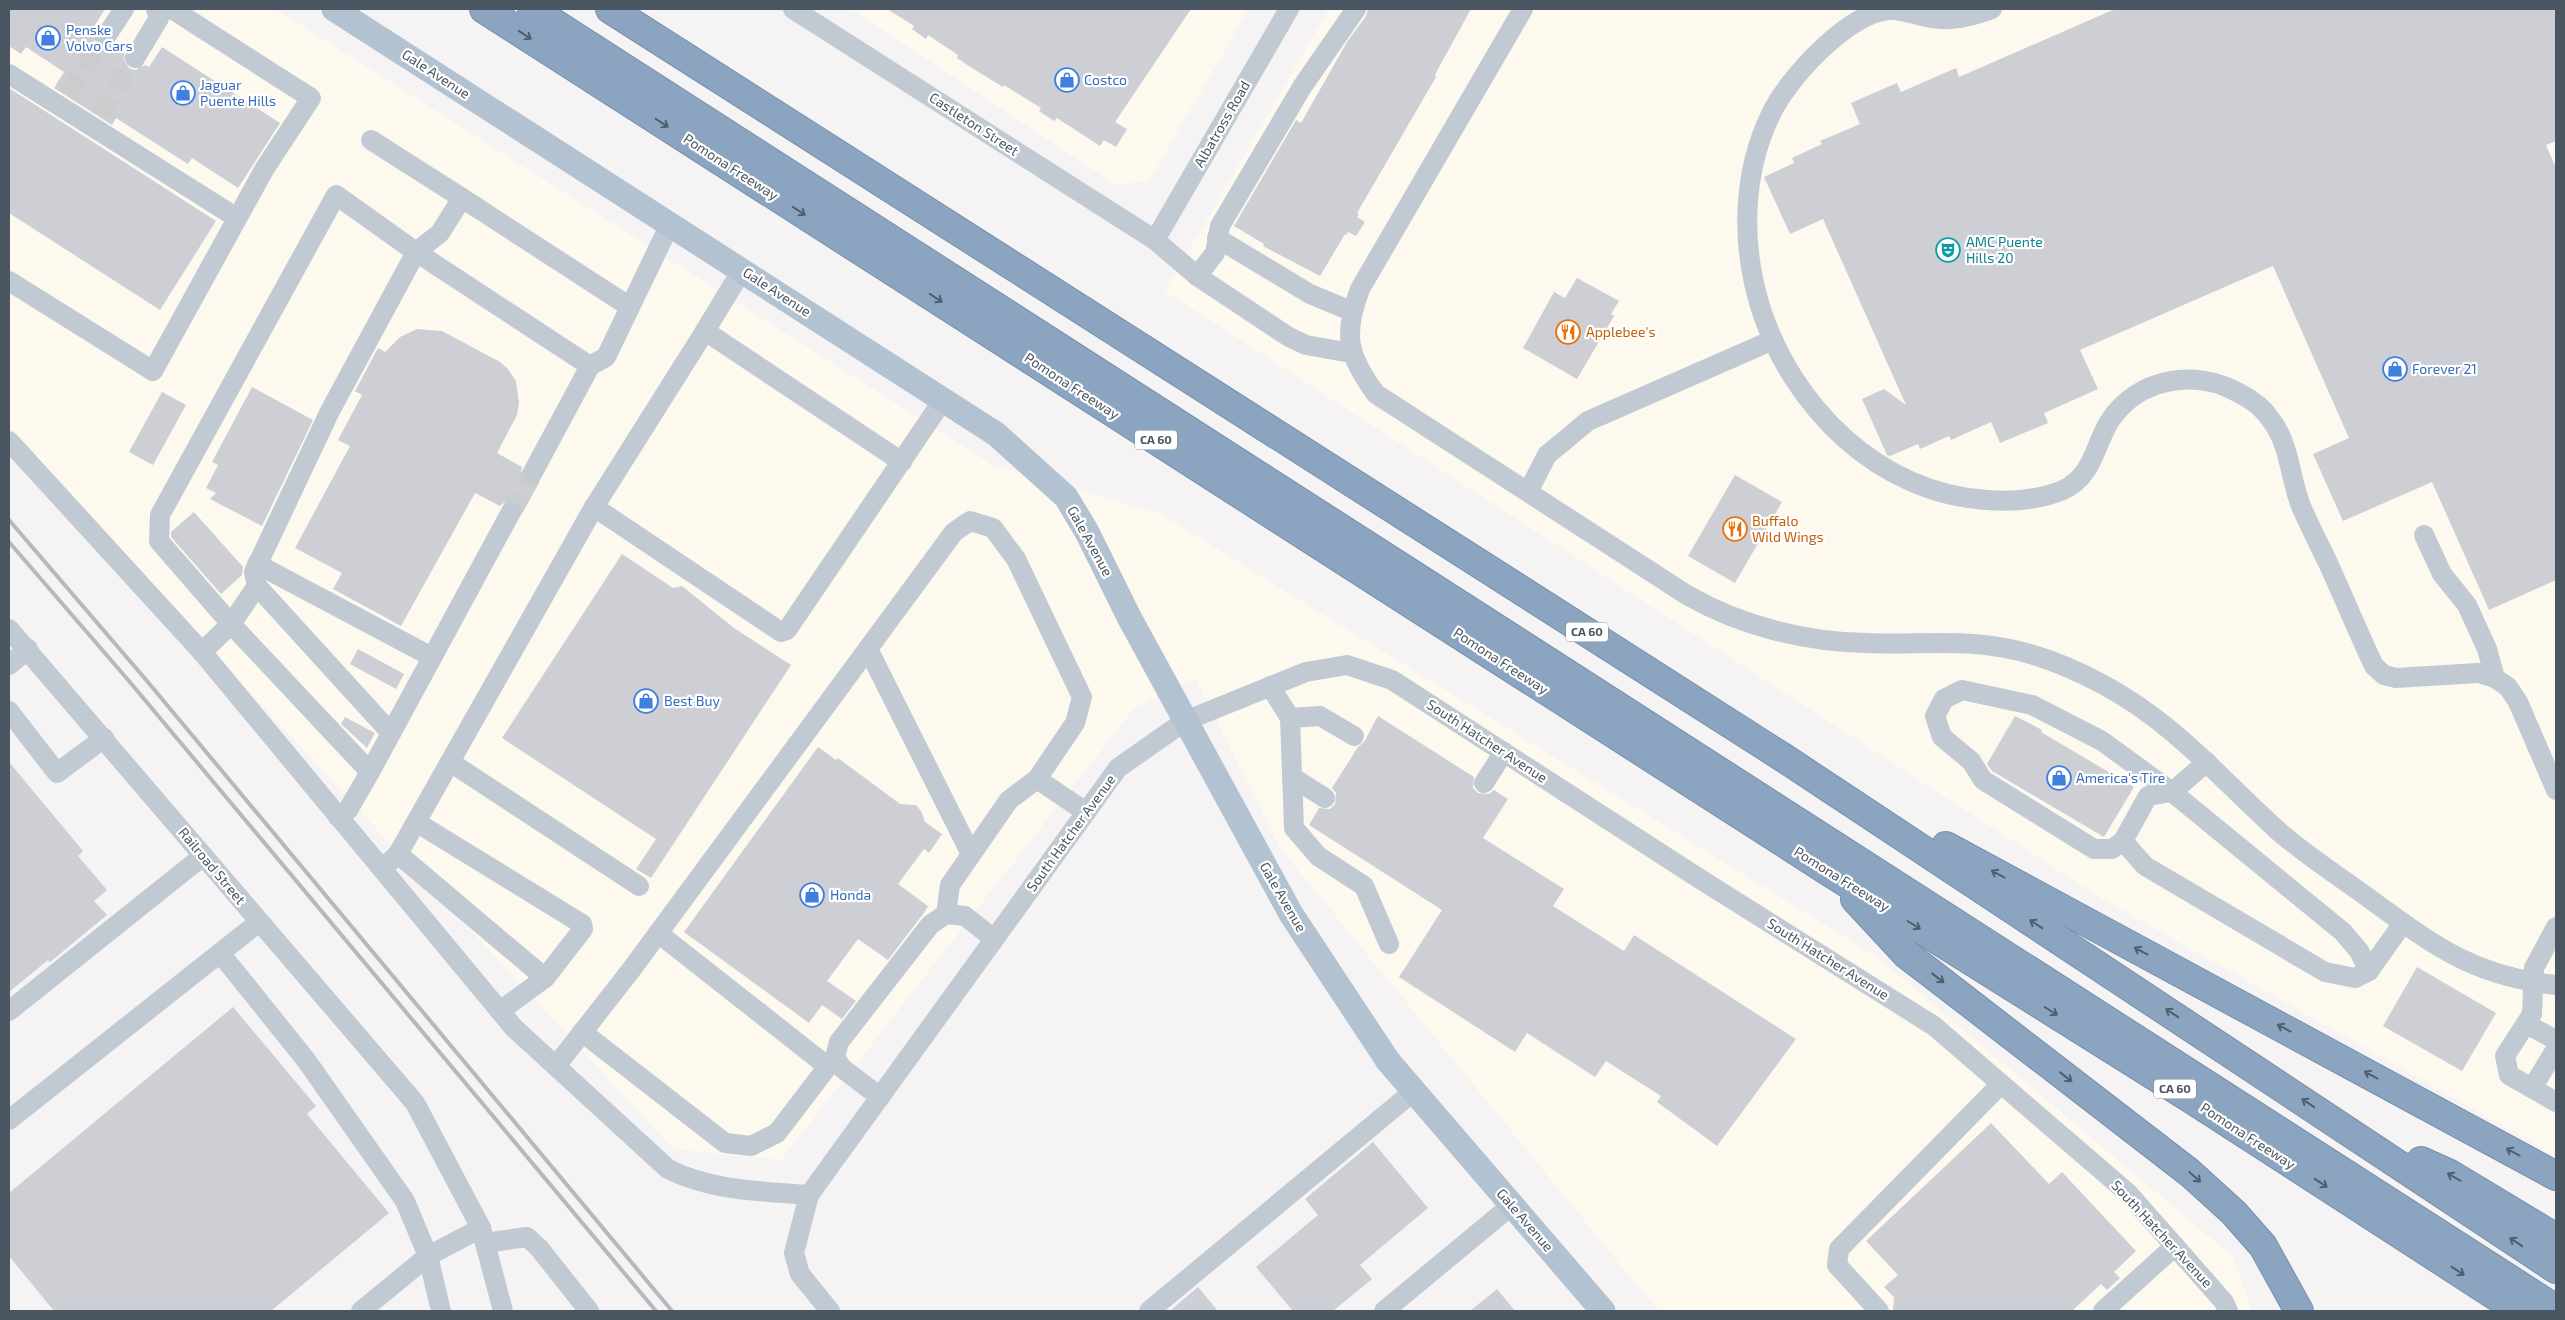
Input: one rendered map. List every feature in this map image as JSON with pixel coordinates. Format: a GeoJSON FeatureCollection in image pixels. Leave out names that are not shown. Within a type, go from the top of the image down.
{"type":"FeatureCollection","features":[{"type":"Feature","properties":{"kind":"highway","name":"Pomona Freeway"},"geometry":{"type":"LineString","coordinates":[[484,9],[1828,871],[2193,1100],[2519,1311]]}},
{"type":"Feature","properties":{"kind":"highway"},"geometry":{"type":"LineString","coordinates":[[532,9],[2556,1309]]}},
{"type":"Feature","properties":{"kind":"highway"},"geometry":{"type":"LineString","coordinates":[[556,9],[1586,671],[2154,1032],[2556,1293]]}},
{"type":"Feature","properties":{"kind":"highway","name":"CA 60"},"geometry":{"type":"LineString","coordinates":[[610,9],[1784,758],[2342,1125],[2556,1269]]}},
{"type":"Feature","properties":{"kind":"highway"},"geometry":{"type":"LineString","coordinates":[[1784,758],[2556,1176]]}},
{"type":"Feature","properties":{"kind":"highway"},"geometry":{"type":"LineString","coordinates":[[1828,871],[1906,954],[2190,1173],[2234,1213],[2263,1246],[2299,1311]]}},
{"type":"Feature","properties":{"kind":"highway"},"geometry":{"type":"LineString","coordinates":[[2342,1125],[2450,1174],[2556,1238]]}},
{"type":"Feature","properties":{"kind":"main road","name":"Gale Avenue"},"geometry":{"type":"LineString","coordinates":[[334,9],[996,434],[1066,497],[1087,532],[1184,721],[1291,914],[1388,1062],[1603,1311]]}},
{"type":"Feature","properties":{"kind":"street"},"geometry":{"type":"LineString","coordinates":[[105,38],[124,9]]}},
{"type":"Feature","properties":{"kind":"street"},"geometry":{"type":"LineString","coordinates":[[135,58],[159,18],[156,9]]}},
{"type":"Feature","properties":{"kind":"street"},"geometry":{"type":"LineString","coordinates":[[9,281],[153,371],[264,168],[311,98],[172,9]]}},
{"type":"Feature","properties":{"kind":"street","name":"Castleton Street"},"geometry":{"type":"LineString","coordinates":[[793,9],[1155,240],[1198,276],[1289,337],[1306,345],[1351,353]]}},
{"type":"Feature","properties":{"kind":"street","name":"Albatross Road"},"geometry":{"type":"LineString","coordinates":[[1155,240],[1289,9]]}},
{"type":"Feature","properties":{"kind":"street"},"geometry":{"type":"LineString","coordinates":[[1198,276],[1215,253],[1220,226],[1302,87],[1356,9]]}},
{"type":"Feature","properties":{"kind":"street"},"geometry":{"type":"LineString","coordinates":[[1523,9],[1360,288],[1351,311],[1348,336],[1351,353],[1362,374],[1376,394],[1687,595],[1732,618],[1757,626],[1835,641],[1968,644],[2006,648],[2033,655],[2100,683],[2137,704],[2171,729],[2278,830],[2403,923],[2454,957],[2503,977],[2556,985]]}},
{"type":"Feature","properties":{"kind":"street"},"geometry":{"type":"LineString","coordinates":[[1992,9],[1951,20],[1889,10],[1874,13],[1854,24],[1830,42],[1804,66],[1787,86],[1772,111],[1761,138],[1749,186],[1747,219],[1754,283],[1773,340],[1786,368],[1821,415],[1858,450],[1901,478],[1950,495],[2006,501],[2034,499],[2068,488],[2082,476],[2094,460],[2102,435],[2111,419],[2125,402],[2148,388],[2170,380],[2193,378],[2218,383],[2242,393],[2272,421],[2281,437],[2301,506],[2374,666],[2384,675],[2396,678],[2478,673],[2495,678],[2508,687],[2518,702],[2556,790]]}},
{"type":"Feature","properties":{"kind":"street"},"geometry":{"type":"LineString","coordinates":[[9,74],[64,100],[237,218]]}},
{"type":"Feature","properties":{"kind":"street"},"geometry":{"type":"LineString","coordinates":[[371,140],[630,307]]}},
{"type":"Feature","properties":{"kind":"street"},"geometry":{"type":"LineString","coordinates":[[370,772],[231,624],[159,541],[160,515],[336,195],[416,252],[590,366]]}},
{"type":"Feature","properties":{"kind":"street"},"geometry":{"type":"LineString","coordinates":[[391,733],[257,586],[254,572],[330,412],[416,252],[440,233],[462,198]]}},
{"type":"Feature","properties":{"kind":"street"},"geometry":{"type":"LineString","coordinates":[[533,472],[590,366],[606,357],[670,224]]}},
{"type":"Feature","properties":{"kind":"street"},"geometry":{"type":"LineString","coordinates":[[1217,238],[1310,294],[1351,311]]}},
{"type":"Feature","properties":{"kind":"street"},"geometry":{"type":"LineString","coordinates":[[382,869],[398,854],[594,507],[742,270]]}},
{"type":"Feature","properties":{"kind":"street"},"geometry":{"type":"LineString","coordinates":[[705,331],[902,462]]}},
{"type":"Feature","properties":{"kind":"street"},"geometry":{"type":"LineString","coordinates":[[1528,492],[1547,455],[1588,421],[1773,340]]}},
{"type":"Feature","properties":{"kind":"street"},"geometry":{"type":"LineString","coordinates":[[594,507],[781,632],[787,630],[943,400]]}},
{"type":"Feature","properties":{"kind":"street"},"geometry":{"type":"LineString","coordinates":[[9,441],[202,652],[514,1028],[668,1168],[682,1176],[717,1187],[809,1195],[794,1252],[800,1274],[830,1311]]}},
{"type":"Feature","properties":{"kind":"street"},"geometry":{"type":"LineString","coordinates":[[338,817],[348,810],[370,772],[511,512]]}},
{"type":"Feature","properties":{"kind":"street"},"geometry":{"type":"LineString","coordinates":[[556,1066],[658,933],[954,532],[970,521],[993,528],[1016,559],[1082,697],[1075,723],[1037,779],[1010,800],[950,885],[946,914]]}},
{"type":"Feature","properties":{"kind":"street"},"geometry":{"type":"LineString","coordinates":[[2424,535],[2442,574],[2467,605],[2487,650],[2495,678]]}},
{"type":"Feature","properties":{"kind":"street"},"geometry":{"type":"LineString","coordinates":[[257,564],[432,657]]}},
{"type":"Feature","properties":{"kind":"street"},"geometry":{"type":"LineString","coordinates":[[202,652],[231,624],[257,586]]}},
{"type":"Feature","properties":{"kind":"street","name":"Railroad Street"},"geometry":{"type":"LineString","coordinates":[[9,629],[415,1103],[483,1236]]}},
{"type":"Feature","properties":{"kind":"street"},"geometry":{"type":"LineString","coordinates":[[9,665],[28,649]]}},
{"type":"Feature","properties":{"kind":"street"},"geometry":{"type":"LineString","coordinates":[[868,649],[971,854]]}},
{"type":"Feature","properties":{"kind":"street","name":"South Hatcher Avenue"},"geometry":{"type":"LineString","coordinates":[[809,1195],[1118,768],[1184,721],[1306,672],[1347,665],[1392,680],[1934,1026],[2128,1193],[2224,1302],[2228,1311]]}},
{"type":"Feature","properties":{"kind":"street"},"geometry":{"type":"LineString","coordinates":[[1270,686],[1290,718],[1294,828],[1318,856],[1364,886],[1390,944]]}},
{"type":"Feature","properties":{"kind":"street"},"geometry":{"type":"LineString","coordinates":[[2207,762],[2172,792],[2148,796],[2123,840],[2112,849],[2094,849],[1983,780],[1971,761],[1942,737],[1935,716],[1944,700],[1962,690],[2032,705],[2102,741],[2172,792],[2343,932],[2359,951],[2369,972]]}},
{"type":"Feature","properties":{"kind":"street"},"geometry":{"type":"LineString","coordinates":[[9,711],[58,773],[104,738]]}},
{"type":"Feature","properties":{"kind":"street"},"geometry":{"type":"LineString","coordinates":[[1290,718],[1320,716],[1354,736]]}},
{"type":"Feature","properties":{"kind":"street"},"geometry":{"type":"LineString","coordinates":[[1484,783],[1504,752]]}},
{"type":"Feature","properties":{"kind":"street"},"geometry":{"type":"LineString","coordinates":[[450,762],[639,886]]}},
{"type":"Feature","properties":{"kind":"street"},"geometry":{"type":"LineString","coordinates":[[1292,777],[1325,798]]}},
{"type":"Feature","properties":{"kind":"street"},"geometry":{"type":"LineString","coordinates":[[1037,779],[1086,812]]}},
{"type":"Feature","properties":{"kind":"street"},"geometry":{"type":"LineString","coordinates":[[416,822],[582,924],[582,929],[545,978],[500,1011]]}},
{"type":"Feature","properties":{"kind":"street"},"geometry":{"type":"LineString","coordinates":[[2123,840],[2145,866],[2325,972],[2355,978],[2369,972],[2403,923]]}},
{"type":"Feature","properties":{"kind":"street"},"geometry":{"type":"LineString","coordinates":[[398,854],[545,978]]}},
{"type":"Feature","properties":{"kind":"street"},"geometry":{"type":"LineString","coordinates":[[9,1012],[203,856]]}},
{"type":"Feature","properties":{"kind":"street"},"geometry":{"type":"LineString","coordinates":[[582,1032],[725,1143],[751,1146],[777,1133],[831,1061],[839,1042],[930,925],[946,914],[965,916],[994,939]]}},
{"type":"Feature","properties":{"kind":"street"},"geometry":{"type":"LineString","coordinates":[[9,1120],[258,922]]}},
{"type":"Feature","properties":{"kind":"street"},"geometry":{"type":"LineString","coordinates":[[2556,927],[2534,968],[2532,1014],[2505,1056],[2510,1075],[2556,1102]]}},
{"type":"Feature","properties":{"kind":"street"},"geometry":{"type":"LineString","coordinates":[[658,933],[880,1096]]}},
{"type":"Feature","properties":{"kind":"street"},"geometry":{"type":"LineString","coordinates":[[220,953],[306,1060],[360,1134],[405,1201],[428,1256],[441,1311]]}},
{"type":"Feature","properties":{"kind":"street"},"geometry":{"type":"LineString","coordinates":[[2526,1024],[2556,1040]]}},
{"type":"Feature","properties":{"kind":"street"},"geometry":{"type":"LineString","coordinates":[[2532,1088],[2556,1049]]}},
{"type":"Feature","properties":{"kind":"street"},"geometry":{"type":"LineString","coordinates":[[1879,1311],[1837,1265],[1839,1249],[2000,1084]]}},
{"type":"Feature","properties":{"kind":"street"},"geometry":{"type":"LineString","coordinates":[[1149,1311],[1414,1091]]}},
{"type":"Feature","properties":{"kind":"street"},"geometry":{"type":"LineString","coordinates":[[1384,1311],[1512,1205]]}},
{"type":"Feature","properties":{"kind":"street"},"geometry":{"type":"LineString","coordinates":[[483,1236],[504,1311]]}},
{"type":"Feature","properties":{"kind":"street"},"geometry":{"type":"LineString","coordinates":[[361,1311],[428,1256],[483,1236],[527,1237],[539,1248],[589,1311]]}},
{"type":"Feature","properties":{"kind":"street"},"geometry":{"type":"LineString","coordinates":[[2103,1311],[2175,1246]]}},
{"type":"Feature","properties":{"kind":"shaded area"},"geometry":{"type":"Polygon","coordinates":[[[9,9],[276,9],[991,464],[1161,514],[1877,957],[2233,1257],[2252,1311],[1658,1311],[1281,849],[1195,678],[1133,710],[781,1160],[673,1149],[9,432],[9,9]]]}},
{"type":"Feature","properties":{"kind":"shaded area"},"geometry":{"type":"Polygon","coordinates":[[[851,9],[1249,9],[1149,181],[1116,185],[851,9]]]}},
{"type":"Feature","properties":{"kind":"shaded area"},"geometry":{"type":"Polygon","coordinates":[[[1329,9],[2556,9],[2556,1156],[2099,897],[1165,291],[1329,9]]]}},
{"type":"Feature","properties":{"kind":"building"},"geometry":{"type":"Polygon","coordinates":[[[9,9],[105,9],[92,30],[95,32],[94,43],[104,50],[115,44],[125,52],[123,58],[129,68],[135,70],[145,65],[149,67],[162,47],[280,123],[238,188],[192,158],[188,164],[116,118],[112,125],[54,88],[64,72],[26,47],[21,54],[9,46],[9,9]]]}},
{"type":"Feature","properties":{"kind":"building","name":"Costco"},"geometry":{"type":"Polygon","coordinates":[[[887,9],[1191,9],[1115,122],[1127,129],[1116,147],[1104,140],[1100,146],[1057,118],[1054,121],[1039,111],[1041,108],[972,68],[957,58],[958,55],[928,35],[926,39],[912,29],[914,26],[887,9]]]}},
{"type":"Feature","properties":{"kind":"building"},"geometry":{"type":"Polygon","coordinates":[[[1368,9],[1471,9],[1438,69],[1436,77],[1357,213],[1359,214],[1357,217],[1365,222],[1356,236],[1348,232],[1345,234],[1320,276],[1263,246],[1264,244],[1234,226],[1296,120],[1301,123],[1347,42],[1366,16],[1368,9]]]}},
{"type":"Feature","properties":{"kind":"building"},"geometry":{"type":"Polygon","coordinates":[[[2115,9],[2556,9],[2556,141],[2546,145],[2556,168],[2556,580],[2489,610],[2432,482],[2343,521],[2313,454],[2349,438],[2273,266],[2080,350],[2098,389],[2044,413],[2048,423],[2000,443],[1991,422],[1951,440],[1949,436],[1920,449],[1918,444],[1890,456],[1887,455],[1862,399],[1884,389],[1906,405],[1823,219],[1790,234],[1764,177],[1794,163],[1792,158],[1822,144],[1820,141],[1860,124],[1851,103],[1897,83],[1901,92],[1956,68],[1959,77],[2115,9]]]}},
{"type":"Feature","properties":{"kind":"building"},"geometry":{"type":"Polygon","coordinates":[[[9,88],[216,221],[160,310],[9,213],[9,88]]]}},
{"type":"Feature","properties":{"kind":"building","name":"Applebee's"},"geometry":{"type":"Polygon","coordinates":[[[1577,278],[1619,301],[1611,314],[1614,316],[1577,379],[1523,348],[1554,292],[1565,298],[1577,278]]]}},
{"type":"Feature","properties":{"kind":"building"},"geometry":{"type":"Polygon","coordinates":[[[417,329],[442,331],[500,362],[507,368],[516,381],[519,403],[517,415],[497,453],[522,467],[521,473],[527,482],[534,484],[540,481],[522,514],[521,506],[516,501],[505,502],[500,506],[475,493],[401,626],[333,589],[342,573],[295,548],[350,446],[338,440],[362,395],[355,391],[378,348],[385,352],[400,337],[417,329]]]}},
{"type":"Feature","properties":{"kind":"building"},"geometry":{"type":"Polygon","coordinates":[[[252,387],[313,420],[262,526],[210,499],[216,493],[206,488],[218,465],[212,462],[252,387]]]}},
{"type":"Feature","properties":{"kind":"building"},"geometry":{"type":"Polygon","coordinates":[[[162,392],[186,405],[153,465],[129,452],[162,392]]]}},
{"type":"Feature","properties":{"kind":"building","name":"Buffalo Wild Wings"},"geometry":{"type":"Polygon","coordinates":[[[1735,475],[1782,502],[1735,583],[1688,556],[1735,475]]]}},
{"type":"Feature","properties":{"kind":"building"},"geometry":{"type":"Polygon","coordinates":[[[194,512],[243,567],[242,575],[221,594],[171,537],[171,532],[194,512]]]}},
{"type":"Feature","properties":{"kind":"building","name":"Best Buy"},"geometry":{"type":"Polygon","coordinates":[[[622,554],[673,588],[682,586],[734,628],[791,665],[651,878],[636,869],[656,839],[502,738],[622,554]]]}},
{"type":"Feature","properties":{"kind":"building"},"geometry":{"type":"Polygon","coordinates":[[[358,649],[404,674],[396,689],[350,664],[358,649]]]}},
{"type":"Feature","properties":{"kind":"building"},"geometry":{"type":"Polygon","coordinates":[[[1378,716],[1474,777],[1473,788],[1478,793],[1489,794],[1494,790],[1508,799],[1483,838],[1564,889],[1553,906],[1624,951],[1634,935],[1796,1039],[1717,1146],[1657,1102],[1661,1096],[1606,1061],[1595,1077],[1527,1033],[1515,1052],[1399,977],[1442,910],[1309,825],[1319,808],[1330,809],[1335,804],[1336,793],[1332,788],[1358,747],[1364,742],[1378,716]]]}},
{"type":"Feature","properties":{"kind":"building","name":"America's Tire"},"geometry":{"type":"Polygon","coordinates":[[[2015,716],[2042,730],[2041,732],[2134,787],[2104,837],[1992,771],[1987,764],[2015,716]]]}},
{"type":"Feature","properties":{"kind":"building"},"geometry":{"type":"Polygon","coordinates":[[[345,717],[375,733],[367,748],[341,724],[345,717]]]}},
{"type":"Feature","properties":{"kind":"building","name":"Honda"},"geometry":{"type":"Polygon","coordinates":[[[818,747],[836,760],[838,758],[900,804],[916,805],[921,811],[925,822],[942,834],[929,853],[924,849],[898,884],[928,906],[926,910],[888,960],[858,939],[827,981],[856,1001],[842,1019],[822,1005],[809,1023],[684,932],[818,747]]]}},
{"type":"Feature","properties":{"kind":"building"},"geometry":{"type":"Polygon","coordinates":[[[9,762],[83,851],[78,856],[107,890],[94,901],[107,915],[50,962],[48,960],[9,992],[9,762]]]}},
{"type":"Feature","properties":{"kind":"building"},"geometry":{"type":"Polygon","coordinates":[[[2417,967],[2496,1013],[2462,1071],[2383,1026],[2417,967]]]}},
{"type":"Feature","properties":{"kind":"building"},"geometry":{"type":"Polygon","coordinates":[[[233,1007],[316,1106],[307,1114],[389,1213],[271,1311],[54,1311],[9,1256],[9,1193],[233,1007]]]}},
{"type":"Feature","properties":{"kind":"building"},"geometry":{"type":"Polygon","coordinates":[[[1991,1123],[2049,1184],[2062,1172],[2136,1251],[2114,1272],[2120,1278],[2107,1290],[2101,1284],[2072,1311],[1893,1311],[1894,1297],[1884,1287],[1898,1275],[1866,1241],[1991,1123]]]}},
{"type":"Feature","properties":{"kind":"building"},"geometry":{"type":"Polygon","coordinates":[[[1373,1142],[1428,1208],[1360,1265],[1372,1279],[1333,1311],[1293,1311],[1256,1267],[1318,1215],[1305,1199],[1373,1142]]]}},
{"type":"Feature","properties":{"kind":"building"},"geometry":{"type":"Polygon","coordinates":[[[1198,1287],[1218,1311],[1170,1311],[1198,1287]]]}},
{"type":"Feature","properties":{"kind":"building"},"geometry":{"type":"Polygon","coordinates":[[[1497,1289],[1515,1311],[1470,1311],[1497,1289]]]}},
{"type":"Feature","properties":{"kind":"tunnel"},"geometry":{"type":"LineString","coordinates":[[68,94],[105,38]]}},
{"type":"Feature","properties":{"kind":"tunnel"},"geometry":{"type":"LineString","coordinates":[[99,114],[135,58]]}},
{"type":"Feature","properties":{"kind":"tunnel"},"geometry":{"type":"LineString","coordinates":[[511,512],[533,472]]}},
{"type":"Feature","properties":{"kind":"railway"},"geometry":{"type":"LineString","coordinates":[[9,520],[147,681],[672,1311]]}},
{"type":"Feature","properties":{"kind":"railway"},"geometry":{"type":"LineString","coordinates":[[9,542],[129,681],[656,1311]]}},
{"type":"Feature","properties":{"kind":"place","name":"Penske Volvo Cars"},"geometry":{"type":"Point","coordinates":[48,38]}},
{"type":"Feature","properties":{"kind":"place","name":"Costco"},"geometry":{"type":"Point","coordinates":[1067,80]}},
{"type":"Feature","properties":{"kind":"place","name":"Jaguar Puente Hills"},"geometry":{"type":"Point","coordinates":[183,93]}},
{"type":"Feature","properties":{"kind":"place","name":"AMC Puente Hills 20"},"geometry":{"type":"Point","coordinates":[1948,250]}},
{"type":"Feature","properties":{"kind":"place","name":"Applebee's"},"geometry":{"type":"Point","coordinates":[1568,332]}},
{"type":"Feature","properties":{"kind":"place","name":"Forever 21"},"geometry":{"type":"Point","coordinates":[2395,369]}},
{"type":"Feature","properties":{"kind":"place","name":"Buffalo Wild Wings"},"geometry":{"type":"Point","coordinates":[1735,529]}},
{"type":"Feature","properties":{"kind":"place","name":"Best Buy"},"geometry":{"type":"Point","coordinates":[646,701]}},
{"type":"Feature","properties":{"kind":"place","name":"America's Tire"},"geometry":{"type":"Point","coordinates":[2059,778]}},
{"type":"Feature","properties":{"kind":"place","name":"Honda"},"geometry":{"type":"Point","coordinates":[812,895]}}]}
